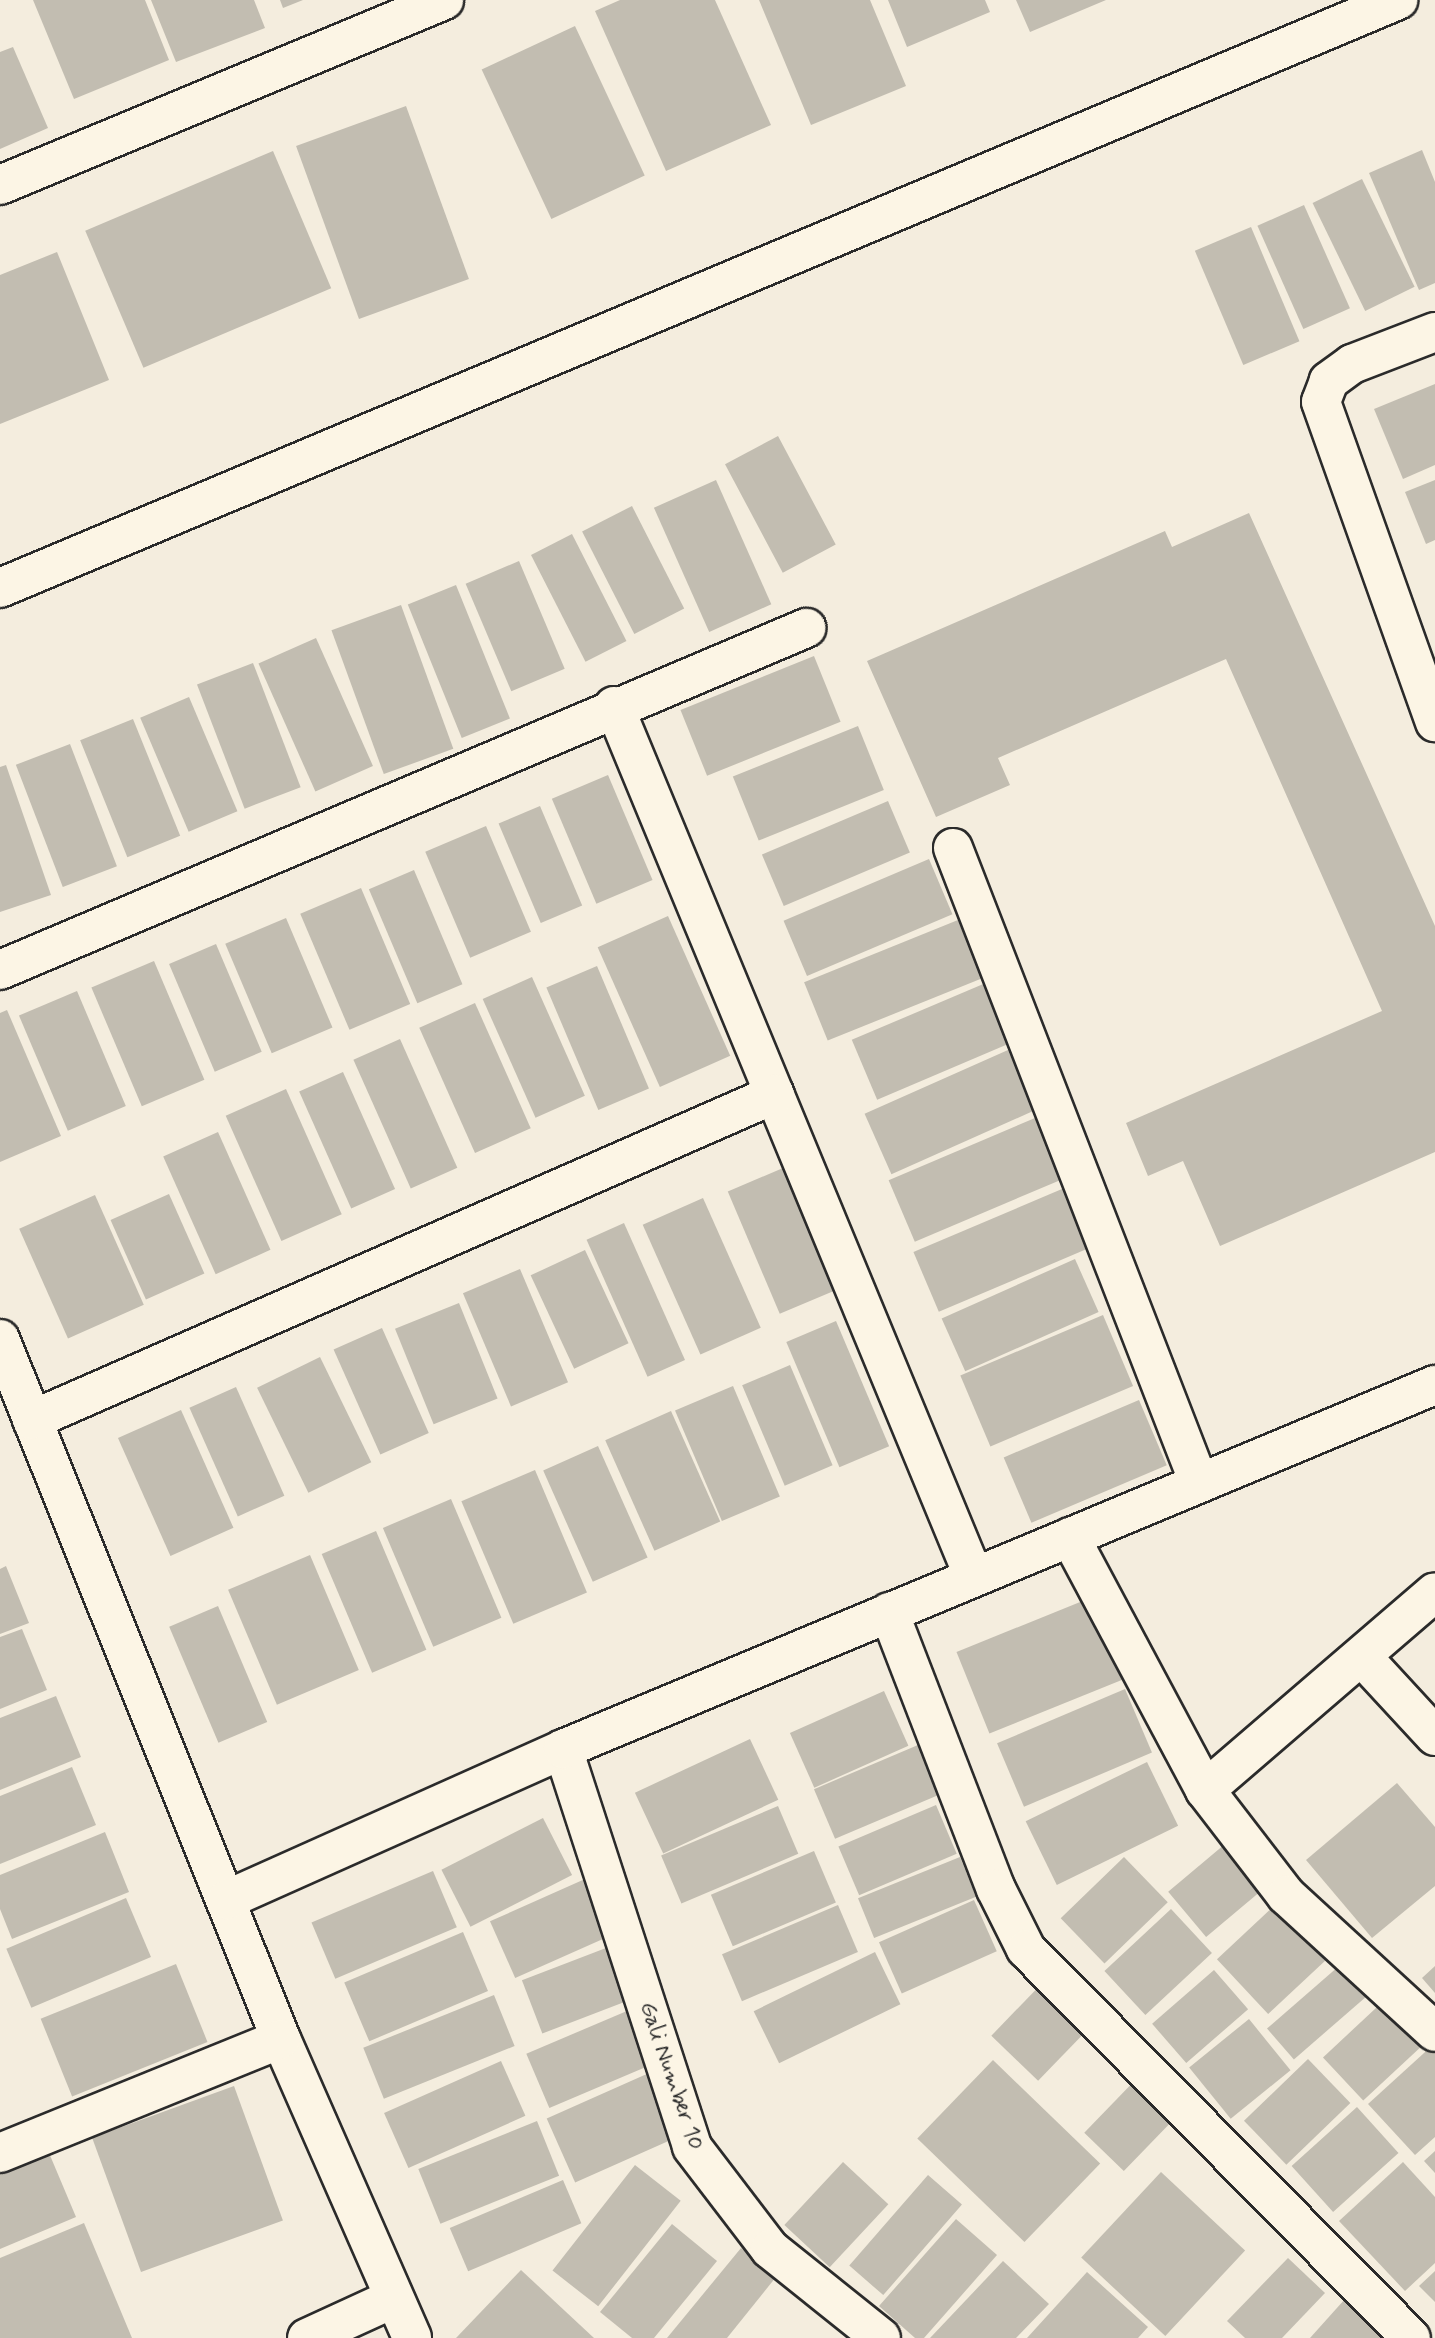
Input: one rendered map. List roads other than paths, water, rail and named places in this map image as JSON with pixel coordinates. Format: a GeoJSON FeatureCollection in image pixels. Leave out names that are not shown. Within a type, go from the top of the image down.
{"type":"FeatureCollection","features":[{"type":"Feature","properties":{"kind":"street"},"geometry":{"type":"LineString","coordinates":[[0,185],[444,0]]}},
{"type":"Feature","properties":{"kind":"street"},"geometry":{"type":"LineString","coordinates":[[0,588],[1398,0]]}},
{"type":"Feature","properties":{"kind":"street"},"geometry":{"type":"LineString","coordinates":[[1435,332],[1352,364],[1329,381],[1321,402],[1435,722]]}},
{"type":"Feature","properties":{"kind":"street"},"geometry":{"type":"LineString","coordinates":[[0,970],[614,706],[806,628]]}},
{"type":"Feature","properties":{"kind":"street"},"geometry":{"type":"LineString","coordinates":[[614,706],[973,1575]]}},
{"type":"Feature","properties":{"kind":"street"},"geometry":{"type":"LineString","coordinates":[[953,848],[1199,1483]]}},
{"type":"Feature","properties":{"kind":"street"},"geometry":{"type":"LineString","coordinates":[[32,1420],[775,1094]]}},
{"type":"Feature","properties":{"kind":"street"},"geometry":{"type":"LineString","coordinates":[[0,1339],[281,2039],[392,2299],[412,2338]]}},
{"type":"Feature","properties":{"kind":"street"},"geometry":{"type":"LineString","coordinates":[[226,1900],[562,1749],[973,1575],[1435,1385]]}},
{"type":"Feature","properties":{"kind":"street"},"geometry":{"type":"LineString","coordinates":[[1070,1537],[1205,1790],[1286,1895],[1435,2032]]}},
{"type":"Feature","properties":{"kind":"street"},"geometry":{"type":"LineString","coordinates":[[1205,1790],[1363,1658],[1435,1592]]}},
{"type":"Feature","properties":{"kind":"street"},"geometry":{"type":"LineString","coordinates":[[889,1612],[1001,1901],[1026,1949],[1411,2338]]}},
{"type":"Feature","properties":{"kind":"street"},"geometry":{"type":"LineString","coordinates":[[1363,1658],[1435,1736]]}},
{"type":"Feature","properties":{"kind":"street","name":"Gali Number 10"},"geometry":{"type":"LineString","coordinates":[[562,1749],[692,2147],[770,2249],[881,2338]]}},
{"type":"Feature","properties":{"kind":"street"},"geometry":{"type":"LineString","coordinates":[[0,2153],[281,2039]]}},
{"type":"Feature","properties":{"kind":"street"},"geometry":{"type":"LineString","coordinates":[[307,2338],[392,2299]]}}]}
